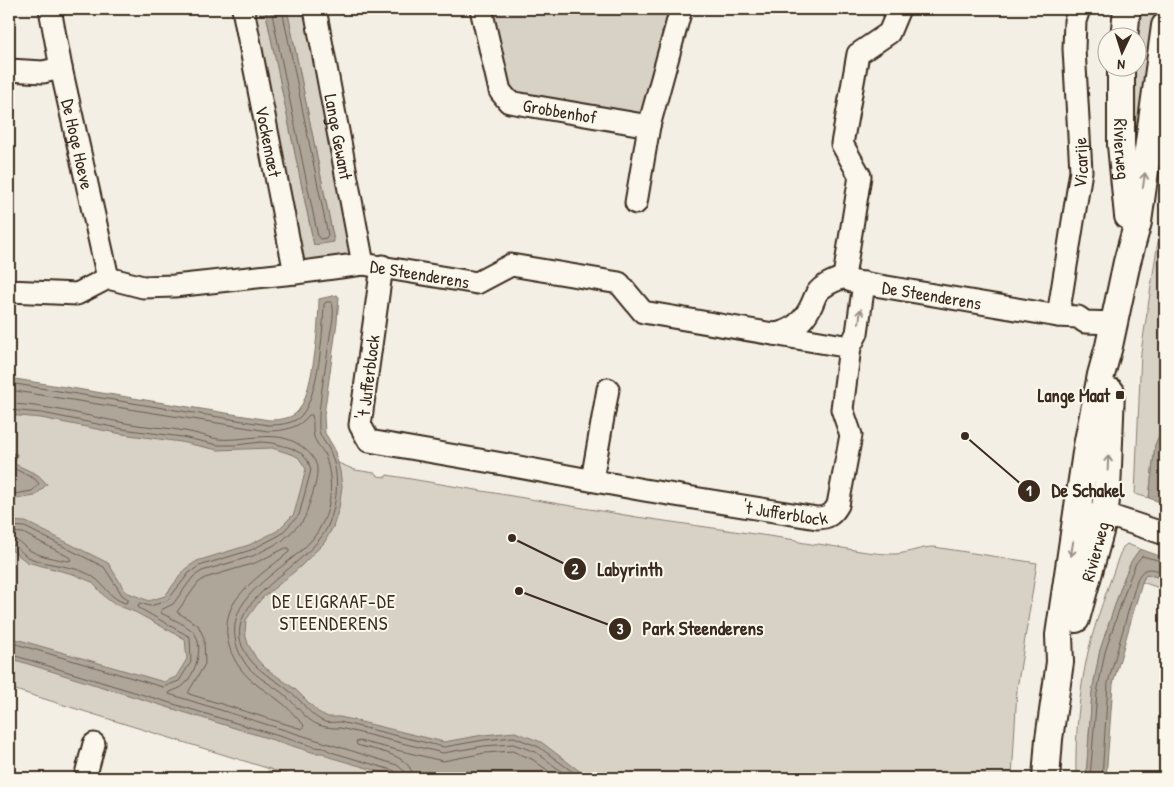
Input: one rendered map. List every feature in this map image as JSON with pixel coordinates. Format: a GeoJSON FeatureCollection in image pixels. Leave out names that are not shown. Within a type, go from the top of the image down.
{"type":"FeatureCollection","features":[{"type":"Feature","properties":{"kind":"street","name":"De Hoge Hoeve"},"geometry":{"type":"LineString","coordinates":[[50,9],[61,68],[108,278]]}},
{"type":"Feature","properties":{"kind":"street","name":"Vockemaet"},"geometry":{"type":"LineString","coordinates":[[243,9],[296,273]]}},
{"type":"Feature","properties":{"kind":"street","name":"Lange Gewant"},"geometry":{"type":"LineString","coordinates":[[315,9],[373,265]]}},
{"type":"Feature","properties":{"kind":"street","name":"Grobbenhof"},"geometry":{"type":"LineString","coordinates":[[481,9],[500,91],[509,102],[649,126]]}},
{"type":"Feature","properties":{"kind":"street"},"geometry":{"type":"LineString","coordinates":[[636,203],[649,126],[681,9]]}},
{"type":"Feature","properties":{"kind":"street"},"geometry":{"type":"LineString","coordinates":[[773,334],[782,334],[789,330],[806,314],[817,294],[823,288],[854,280],[860,176],[842,144],[858,54],[889,33],[899,9]]}},
{"type":"Feature","properties":{"kind":"street","name":"Vicarije"},"geometry":{"type":"LineString","coordinates":[[1058,316],[1081,171],[1074,49],[1075,21],[1079,9]]}},
{"type":"Feature","properties":{"kind":"street"},"geometry":{"type":"LineString","coordinates":[[1125,28],[1127,9]]}},
{"type":"Feature","properties":{"kind":"street","name":"Rivierweg"},"geometry":{"type":"LineString","coordinates":[[1046,778],[1049,738],[1060,662],[1059,635],[1087,446],[1101,375],[1138,222],[1165,26]]}},
{"type":"Feature","properties":{"kind":"street"},"geometry":{"type":"LineString","coordinates":[[9,70],[43,72],[61,68]]}},
{"type":"Feature","properties":{"kind":"street","name":"Rivierweg"},"geometry":{"type":"LineString","coordinates":[[1121,78],[1121,145],[1129,231],[1127,262]]}},
{"type":"Feature","properties":{"kind":"street","name":"De Steenderens"},"geometry":{"type":"LineString","coordinates":[[108,278],[143,287],[174,286],[373,265],[478,283],[511,264],[619,283],[643,312],[850,347]]}},
{"type":"Feature","properties":{"kind":"street","name":"'t Jufferblock"},"geometry":{"type":"LineString","coordinates":[[373,265],[360,425],[370,441],[644,490],[817,518],[824,518],[834,514],[838,505],[851,434],[842,409],[850,347],[857,333],[854,280]]}},
{"type":"Feature","properties":{"kind":"street"},"geometry":{"type":"LineString","coordinates":[[9,291],[77,294],[108,278]]}},
{"type":"Feature","properties":{"kind":"street","name":"De Steenderens"},"geometry":{"type":"LineString","coordinates":[[854,280],[1058,316],[1078,317],[1112,334]]}},
{"type":"Feature","properties":{"kind":"street","name":"Rivierweg"},"geometry":{"type":"LineString","coordinates":[[1060,662],[1074,623],[1104,517],[1112,381],[1112,334]]}},
{"type":"Feature","properties":{"kind":"street"},"geometry":{"type":"LineString","coordinates":[[592,480],[608,388]]}},
{"type":"Feature","properties":{"kind":"street"},"geometry":{"type":"LineString","coordinates":[[1078,513],[1120,519],[1165,534]]}},
{"type":"Feature","properties":{"kind":"street"},"geometry":{"type":"LineString","coordinates":[[85,778],[94,744]]}},
{"type":"Feature","properties":{"kind":"shaded area"},"geometry":{"type":"Polygon","coordinates":[[[251,9],[265,9],[314,245],[334,241],[287,9],[307,9],[350,255],[326,259],[301,260],[251,9]]]}},
{"type":"Feature","properties":{"kind":"shaded area"},"geometry":{"type":"Polygon","coordinates":[[[488,9],[673,9],[642,114],[631,115],[518,95],[509,89],[488,9]]]}},
{"type":"Feature","properties":{"kind":"shaded area"},"geometry":{"type":"Polygon","coordinates":[[[1129,9],[1165,9],[1134,224],[1125,78],[1146,78],[1146,28],[1134,28],[1129,9]]]}},
{"type":"Feature","properties":{"kind":"shaded area"},"geometry":{"type":"Polygon","coordinates":[[[1165,196],[1165,416],[1155,445],[1149,498],[1135,494],[1141,352],[1165,196]]]}},
{"type":"Feature","properties":{"kind":"shaded area"},"geometry":{"type":"Polygon","coordinates":[[[9,397],[298,446],[355,470],[375,473],[378,476],[386,477],[387,475],[637,517],[867,552],[896,554],[934,547],[1037,563],[1017,689],[1012,778],[299,778],[9,688],[9,397]]]}},
{"type":"Feature","properties":{"kind":"shaded area"},"geometry":{"type":"Polygon","coordinates":[[[1165,464],[1165,504],[1160,502],[1165,464]]]}},
{"type":"Feature","properties":{"kind":"shaded area"},"geometry":{"type":"Polygon","coordinates":[[[1127,544],[1140,549],[1132,560],[1124,578],[1100,650],[1092,692],[1086,778],[1076,778],[1078,715],[1088,652],[1098,616],[1119,556],[1123,547],[1127,544]]]}},
{"type":"Feature","properties":{"kind":"shaded area"},"geometry":{"type":"Polygon","coordinates":[[[1146,574],[1165,579],[1165,590],[1142,582],[1146,574]]]}},
{"type":"Feature","properties":{"kind":"shaded area"},"geometry":{"type":"Polygon","coordinates":[[[269,771],[293,778],[266,778],[269,771]]]}},
{"type":"Feature","properties":{"kind":"water"},"geometry":{"type":"Polygon","coordinates":[[[265,9],[287,9],[334,242],[314,245],[265,9]]]}},
{"type":"Feature","properties":{"kind":"water"},"geometry":{"type":"Polygon","coordinates":[[[337,295],[339,297],[337,322],[324,415],[325,433],[334,448],[340,471],[342,486],[339,508],[333,527],[324,543],[300,567],[261,599],[246,620],[245,633],[248,644],[264,667],[295,689],[318,712],[328,717],[340,717],[444,742],[515,732],[541,742],[586,776],[592,778],[402,778],[9,658],[9,637],[164,682],[176,677],[187,659],[185,639],[135,612],[114,604],[92,582],[73,574],[27,562],[9,548],[9,521],[26,522],[108,563],[126,592],[149,601],[165,596],[185,569],[197,561],[249,545],[277,531],[294,514],[306,469],[299,458],[272,448],[218,450],[41,418],[9,415],[9,378],[269,420],[286,418],[295,414],[301,406],[311,378],[318,325],[319,299],[337,295]]]}},
{"type":"Feature","properties":{"kind":"water"},"geometry":{"type":"Polygon","coordinates":[[[1165,416],[1165,464],[1160,502],[1149,498],[1155,445],[1165,416]]]}},
{"type":"Feature","properties":{"kind":"water"},"geometry":{"type":"Polygon","coordinates":[[[9,453],[17,454],[15,464],[38,475],[47,484],[35,496],[9,500],[9,453]]]}},
{"type":"Feature","properties":{"kind":"water"},"geometry":{"type":"Polygon","coordinates":[[[1140,549],[1165,558],[1165,579],[1146,574],[1142,582],[1113,684],[1106,778],[1086,778],[1092,692],[1100,650],[1124,578],[1132,560],[1140,549]]]}},
{"type":"Feature","properties":{"kind":"place","name":"Lange Maat"},"geometry":{"type":"Point","coordinates":[1120,395]}},
{"type":"Feature","properties":{"kind":"place","name":"De Schakel"},"geometry":{"type":"Point","coordinates":[965,436]}},
{"type":"Feature","properties":{"kind":"place","name":"Labyrinth"},"geometry":{"type":"Point","coordinates":[512,538]}},
{"type":"Feature","properties":{"kind":"place","name":"Park Steenderens"},"geometry":{"type":"Point","coordinates":[519,591]}},
{"type":"Feature","properties":{"kind":"district","name":"DE LEIGRAAF-DE STEENDERENS"},"geometry":{"type":"Point","coordinates":[334,612]}}]}
